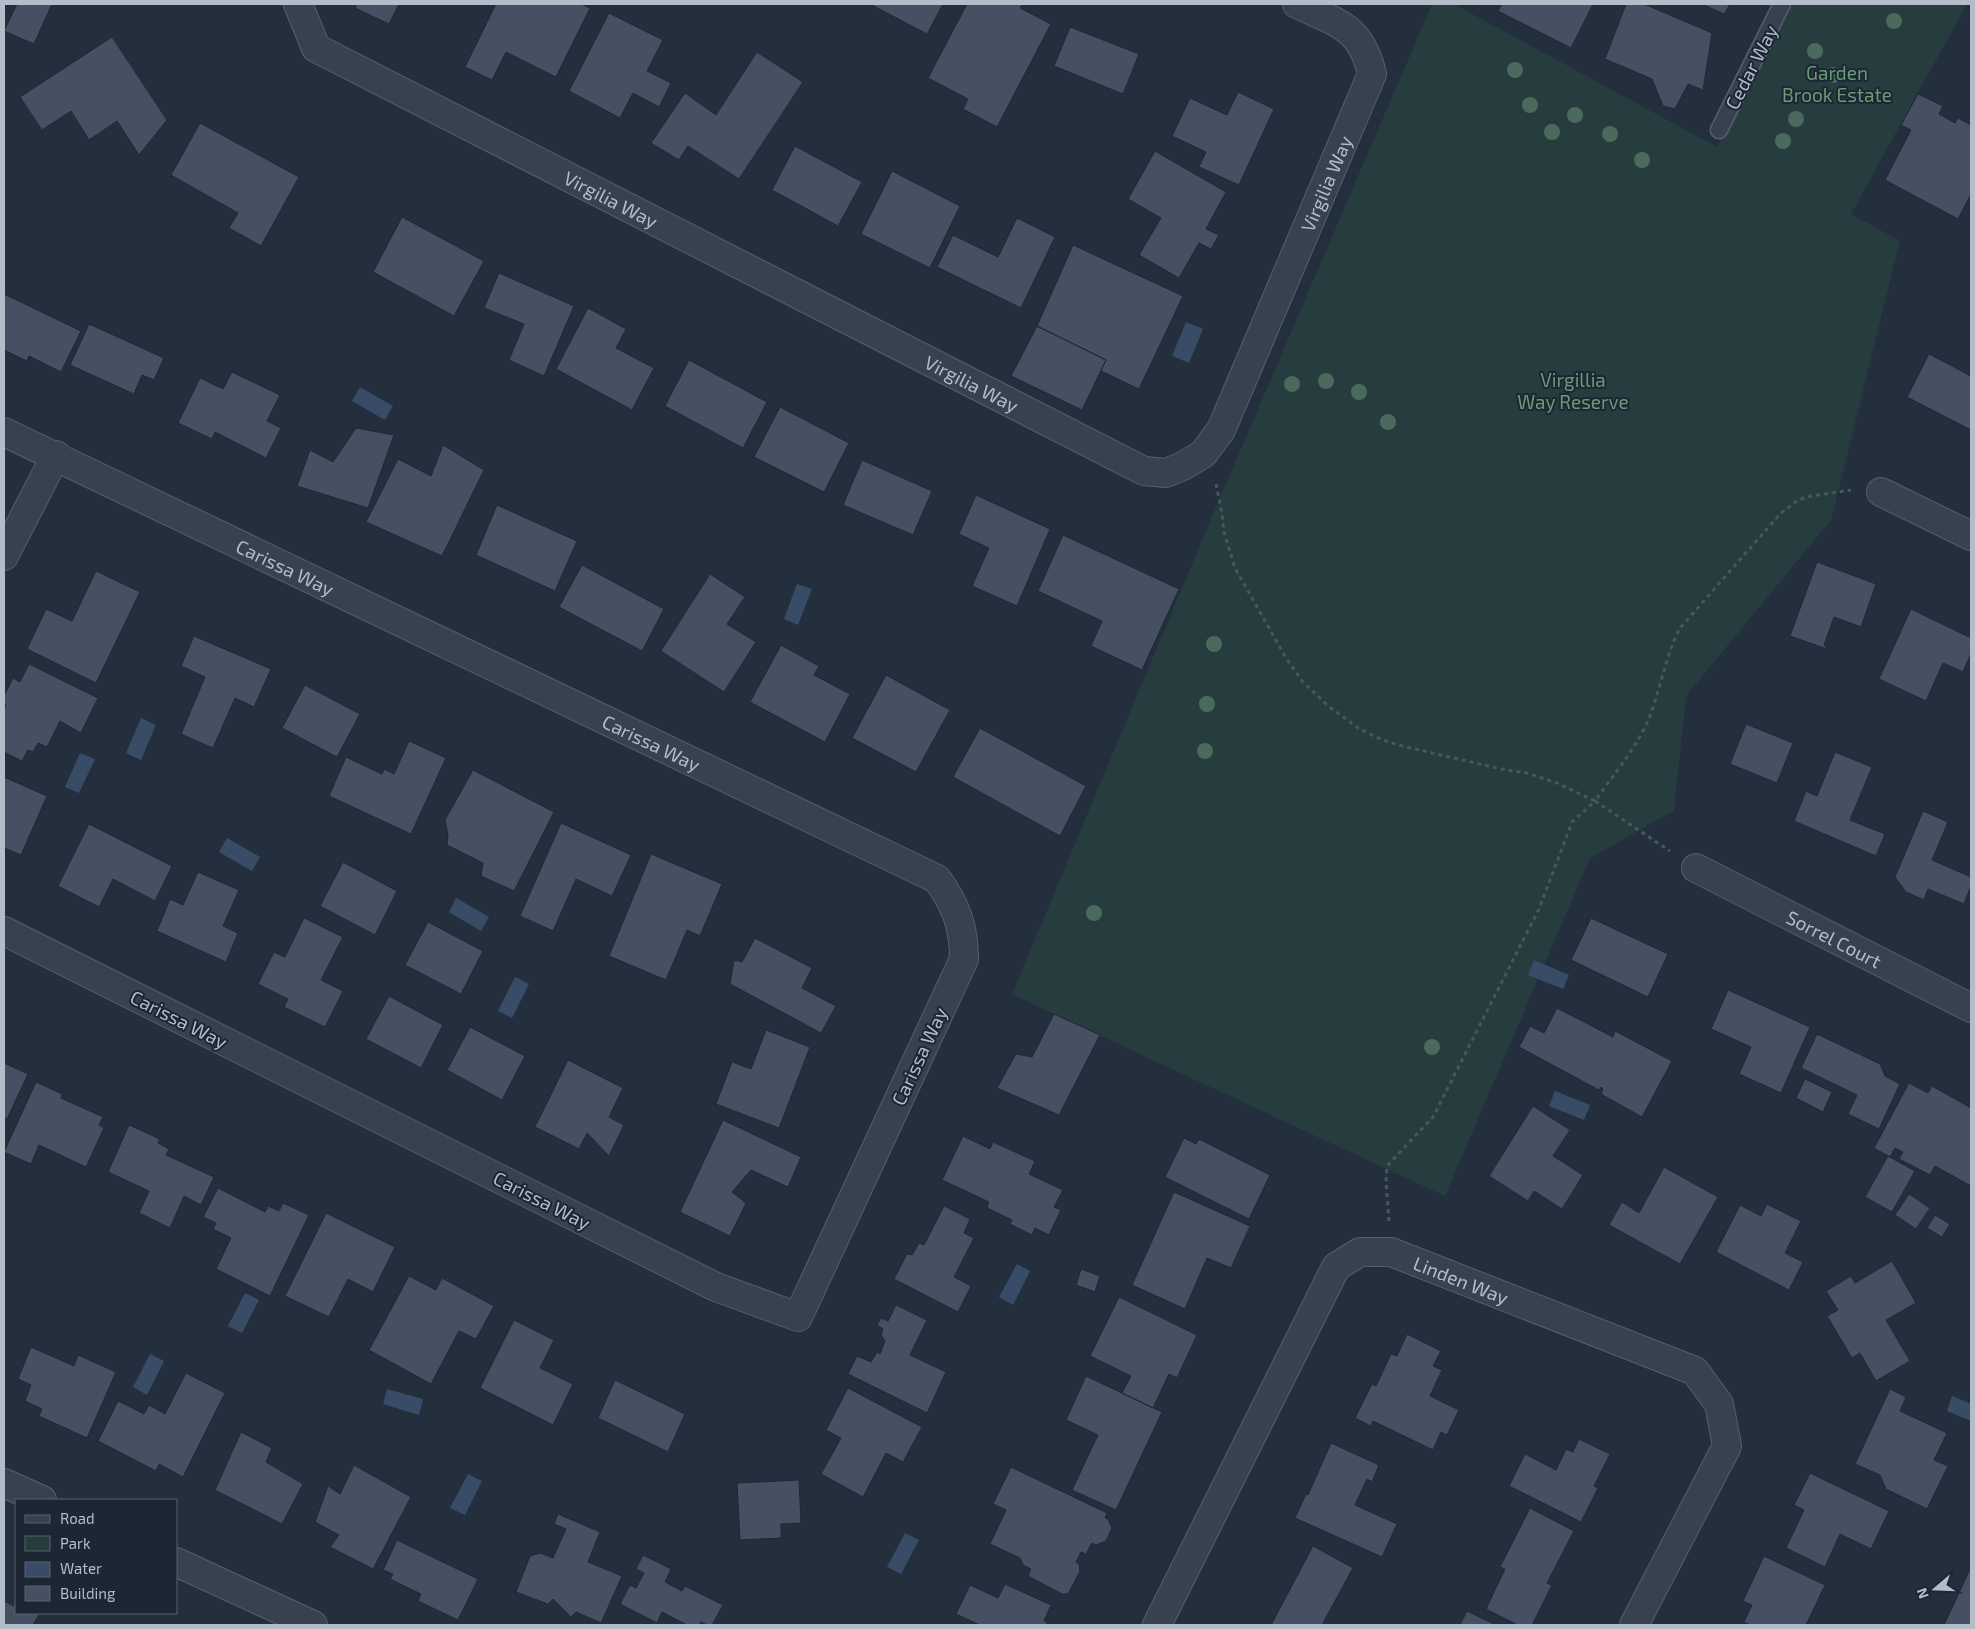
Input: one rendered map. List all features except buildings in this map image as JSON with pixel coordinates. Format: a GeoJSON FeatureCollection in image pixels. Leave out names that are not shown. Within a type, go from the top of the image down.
{"type":"FeatureCollection","features":[{"type":"Feature","properties":{"kind":"street","name":"Virgilia Way"},"geometry":{"type":"LineString","coordinates":[[298,4],[316,48],[1144,471],[1166,473],[1203,454],[1221,430],[1372,74],[1361,42],[1350,30],[1296,4]]}},
{"type":"Feature","properties":{"kind":"street","name":"Carissa Way"},"geometry":{"type":"LineString","coordinates":[[4,432],[937,879],[948,894],[958,916],[964,936],[964,959],[798,1317],[716,1287],[4,931]]}},
{"type":"Feature","properties":{"kind":"street"},"geometry":{"type":"LineString","coordinates":[[4,556],[56,456]]}},
{"type":"Feature","properties":{"kind":"street"},"geometry":{"type":"LineString","coordinates":[[1881,492],[1971,536]]}},
{"type":"Feature","properties":{"kind":"street","name":"Sorrel Court"},"geometry":{"type":"LineString","coordinates":[[1696,868],[1971,1008]]}},
{"type":"Feature","properties":{"kind":"street","name":"Linden Way"},"geometry":{"type":"LineString","coordinates":[[1157,1625],[1336,1267],[1360,1252],[1391,1252],[1696,1371],[1719,1404],[1727,1446],[1634,1625]]}},
{"type":"Feature","properties":{"kind":"street"},"geometry":{"type":"LineString","coordinates":[[4,1483],[40,1499]]}},
{"type":"Feature","properties":{"kind":"street"},"geometry":{"type":"LineString","coordinates":[[178,1563],[313,1625]]}},
{"type":"Feature","properties":{"kind":"lane","name":"Cedar Way"},"geometry":{"type":"LineString","coordinates":[[1719,130],[1782,4]]}},
{"type":"Feature","properties":{"kind":"path"},"geometry":{"type":"LineString","coordinates":[[1197,457],[1215,479],[1224,532],[1235,568],[1286,658],[1303,682],[1327,705],[1350,723],[1378,738],[1407,747],[1501,769],[1527,773],[1557,782],[1596,801],[1696,868]]}},
{"type":"Feature","properties":{"kind":"path"},"geometry":{"type":"LineString","coordinates":[[1391,1252],[1386,1182],[1387,1166],[1433,1117],[1539,909],[1572,822],[1596,801],[1638,738],[1650,716],[1672,644],[1680,628],[1781,513],[1798,500],[1824,493],[1855,489],[1881,492]]}},
{"type":"Feature","properties":{"kind":"green space","name":"Virgillia Way Reserve"},"geometry":{"type":"Polygon","coordinates":[[[1432,4],[1454,4],[1717,147],[1793,4],[1967,4],[1851,214],[1900,241],[1831,520],[1686,696],[1674,811],[1590,858],[1445,1196],[1012,994],[1219,500],[1432,4]]]}},
{"type":"Feature","properties":{"kind":"water"},"geometry":{"type":"Polygon","coordinates":[[[1186,322],[1203,329],[1189,363],[1172,356],[1186,322]]]}},
{"type":"Feature","properties":{"kind":"water"},"geometry":{"type":"Polygon","coordinates":[[[360,387],[393,406],[385,420],[352,401],[360,387]]]}},
{"type":"Feature","properties":{"kind":"water"},"geometry":{"type":"Polygon","coordinates":[[[797,584],[812,589],[798,625],[784,619],[797,584]]]}},
{"type":"Feature","properties":{"kind":"water"},"geometry":{"type":"Polygon","coordinates":[[[141,718],[156,725],[141,760],[126,753],[141,718]]]}},
{"type":"Feature","properties":{"kind":"water"},"geometry":{"type":"Polygon","coordinates":[[[80,753],[95,759],[79,793],[65,787],[80,753]]]}},
{"type":"Feature","properties":{"kind":"water"},"geometry":{"type":"Polygon","coordinates":[[[227,838],[260,857],[252,871],[219,852],[227,838]]]}},
{"type":"Feature","properties":{"kind":"water"},"geometry":{"type":"Polygon","coordinates":[[[456,898],[489,917],[481,931],[449,912],[456,898]]]}},
{"type":"Feature","properties":{"kind":"water"},"geometry":{"type":"Polygon","coordinates":[[[1534,960],[1569,975],[1563,989],[1528,975],[1534,960]]]}},
{"type":"Feature","properties":{"kind":"water"},"geometry":{"type":"Polygon","coordinates":[[[515,977],[529,984],[512,1018],[498,1011],[515,977]]]}},
{"type":"Feature","properties":{"kind":"water"},"geometry":{"type":"Polygon","coordinates":[[[1555,1091],[1590,1105],[1584,1120],[1549,1106],[1555,1091]]]}},
{"type":"Feature","properties":{"kind":"water"},"geometry":{"type":"Polygon","coordinates":[[[1017,1264],[1030,1271],[1013,1305],[999,1297],[1017,1264]]]}},
{"type":"Feature","properties":{"kind":"water"},"geometry":{"type":"Polygon","coordinates":[[[245,1293],[259,1300],[242,1333],[228,1326],[245,1293]]]}},
{"type":"Feature","properties":{"kind":"water"},"geometry":{"type":"Polygon","coordinates":[[[150,1354],[164,1361],[147,1395],[133,1387],[150,1354]]]}},
{"type":"Feature","properties":{"kind":"water"},"geometry":{"type":"Polygon","coordinates":[[[387,1389],[423,1399],[419,1415],[383,1404],[387,1389]]]}},
{"type":"Feature","properties":{"kind":"water"},"geometry":{"type":"Polygon","coordinates":[[[1952,1396],[1971,1404],[1971,1421],[1947,1411],[1952,1396]]]}},
{"type":"Feature","properties":{"kind":"water"},"geometry":{"type":"Polygon","coordinates":[[[468,1474],[482,1481],[465,1515],[450,1508],[468,1474]]]}},
{"type":"Feature","properties":{"kind":"water"},"geometry":{"type":"Polygon","coordinates":[[[905,1533],[919,1540],[901,1574],[887,1567],[905,1533]]]}},
{"type":"Feature","properties":{"kind":"park label","name":"Garden Brook Estate"},"geometry":{"type":"Point","coordinates":[1837,83]}}]}
